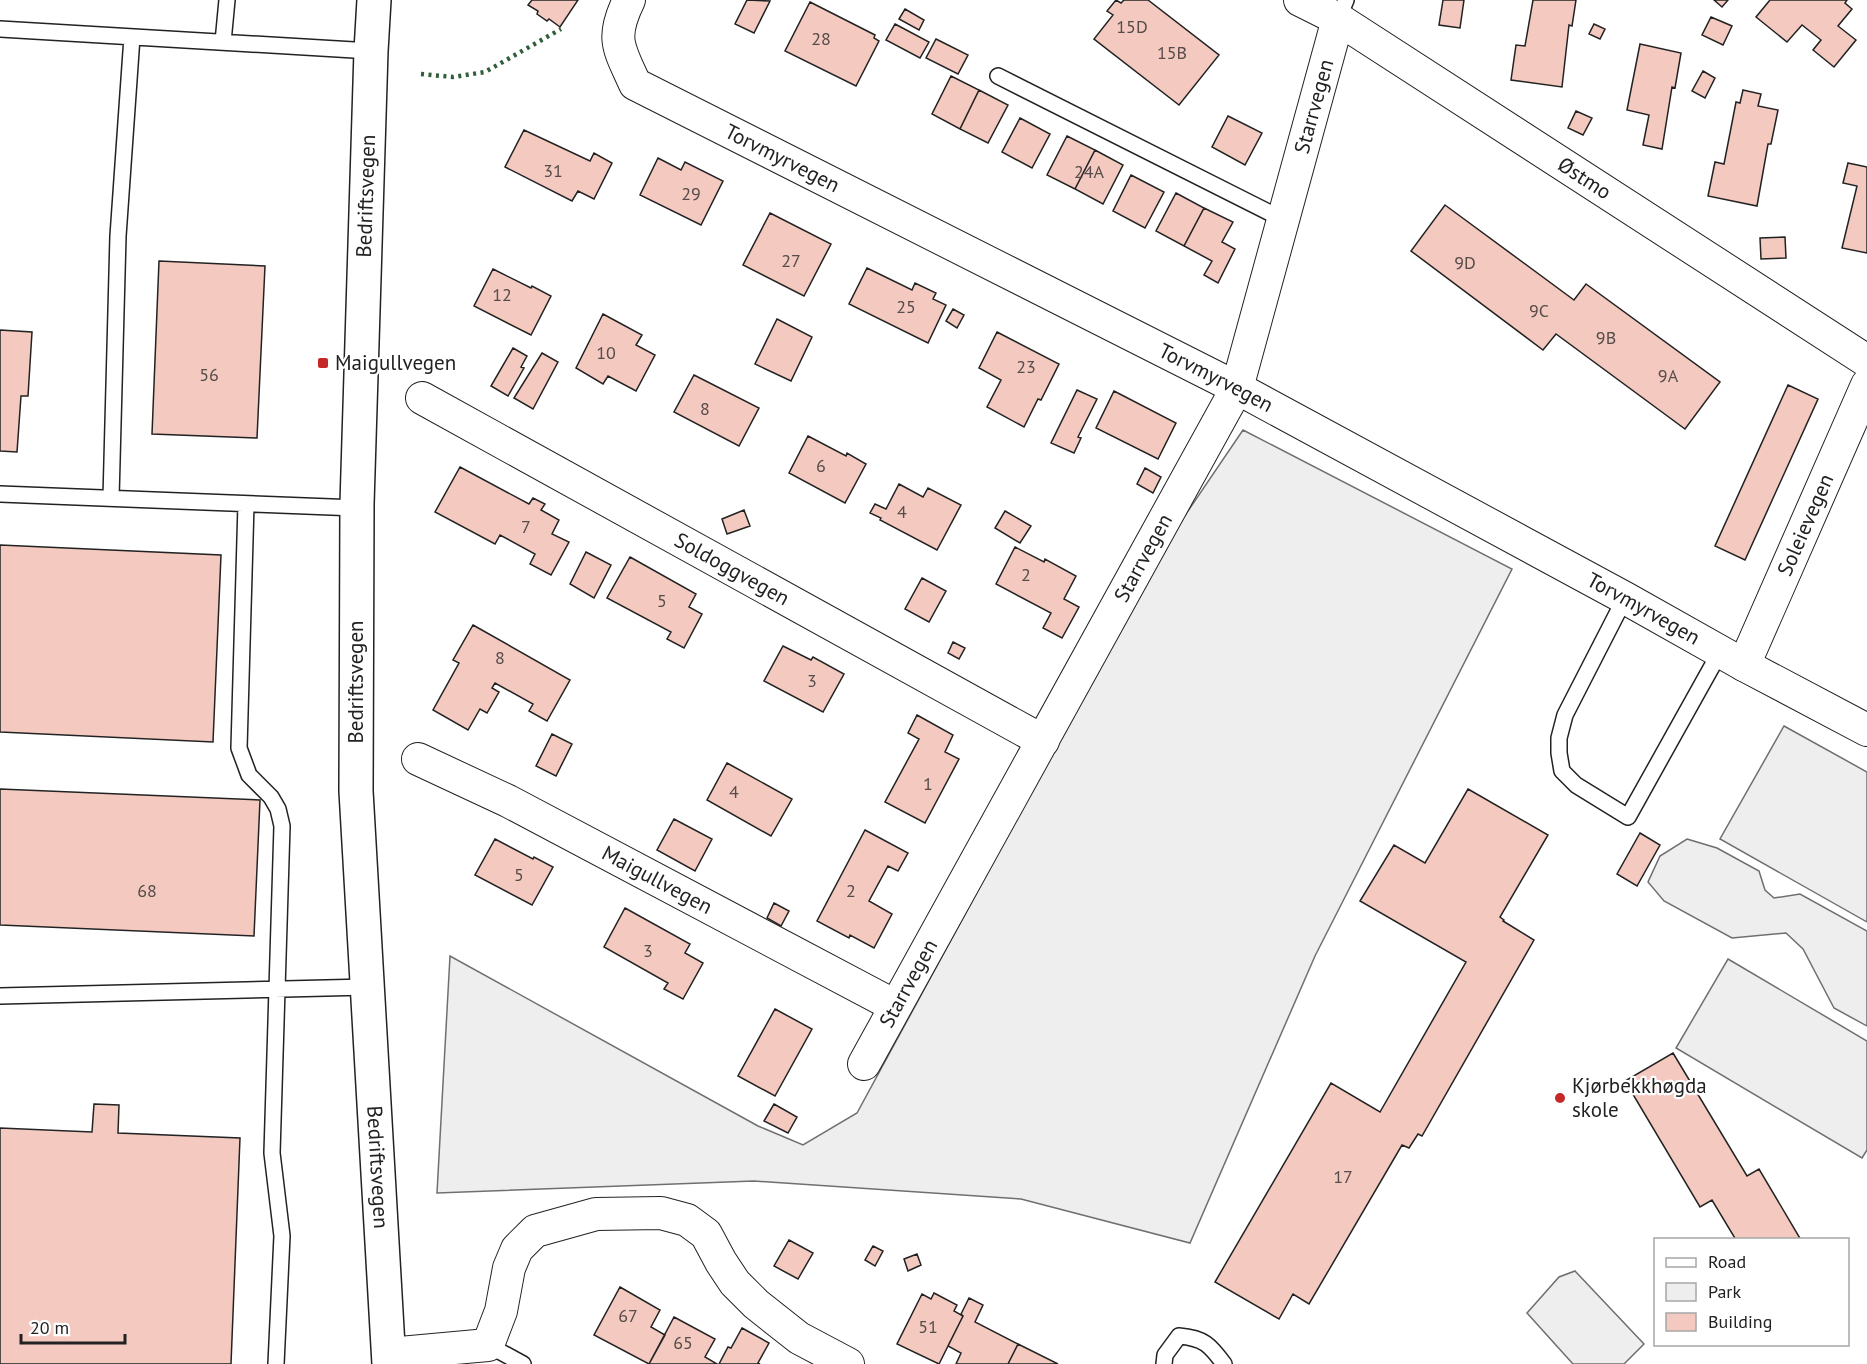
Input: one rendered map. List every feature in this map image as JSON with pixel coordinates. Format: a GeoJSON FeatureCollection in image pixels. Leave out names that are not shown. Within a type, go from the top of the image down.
{"type":"FeatureCollection","features":[{"type":"Feature","properties":{"kind":"street","name":"Bedriftsvegen"},"geometry":{"type":"LineString","coordinates":[[374,0],[357,508],[356,791],[389,1359]]}},
{"type":"Feature","properties":{"kind":"street","name":"Torvmyrvegen"},"geometry":{"type":"LineString","coordinates":[[629,0],[623,12],[618,44],[635,84],[1237,388],[1867,730]]}},
{"type":"Feature","properties":{"kind":"street","name":"Østmo"},"geometry":{"type":"LineString","coordinates":[[1300,0],[1342,10],[1867,361]]}},
{"type":"Feature","properties":{"kind":"street","name":"Starrvegen"},"geometry":{"type":"LineString","coordinates":[[864,1064],[1237,388],[1342,10]]}},
{"type":"Feature","properties":{"kind":"street","name":"Soleievegen"},"geometry":{"type":"LineString","coordinates":[[1732,658],[1867,385]]}},
{"type":"Feature","properties":{"kind":"street","name":"Soldoggvegen"},"geometry":{"type":"LineString","coordinates":[[422,398],[1043,741]]}},
{"type":"Feature","properties":{"kind":"street","name":"Maigullvegen"},"geometry":{"type":"LineString","coordinates":[[418,759],[508,801],[895,1006]]}},
{"type":"Feature","properties":{"kind":"street"},"geometry":{"type":"LineString","coordinates":[[389,1359],[488,1354],[501,1311],[508,1268],[517,1249],[535,1231],[596,1214],[661,1213],[687,1220],[706,1234],[735,1283],[756,1304],[799,1338],[848,1364]]}},
{"type":"Feature","properties":{"kind":"lane"},"geometry":{"type":"LineString","coordinates":[[223,42],[227,0]]}},
{"type":"Feature","properties":{"kind":"lane"},"geometry":{"type":"LineString","coordinates":[[0,29],[371,51]]}},
{"type":"Feature","properties":{"kind":"lane"},"geometry":{"type":"LineString","coordinates":[[111,498],[118,236],[132,37]]}},
{"type":"Feature","properties":{"kind":"lane"},"geometry":{"type":"LineString","coordinates":[[998,76],[1284,220]]}},
{"type":"Feature","properties":{"kind":"lane"},"geometry":{"type":"LineString","coordinates":[[0,494],[357,508]]}},
{"type":"Feature","properties":{"kind":"lane"},"geometry":{"type":"LineString","coordinates":[[246,504],[239,748],[249,775],[271,797],[278,808],[282,826],[272,1153],[282,1236],[276,1364]]}},
{"type":"Feature","properties":{"kind":"lane"},"geometry":{"type":"LineString","coordinates":[[1625,598],[1565,715],[1559,738],[1559,753],[1563,771],[1576,785],[1628,817],[1732,658]]}},
{"type":"Feature","properties":{"kind":"lane"},"geometry":{"type":"LineString","coordinates":[[0,996],[367,987]]}},
{"type":"Feature","properties":{"kind":"lane"},"geometry":{"type":"LineString","coordinates":[[1164,1364],[1165,1355],[1179,1336],[1194,1337],[1209,1345],[1224,1364]]}},
{"type":"Feature","properties":{"kind":"lane"},"geometry":{"type":"LineString","coordinates":[[488,1354],[523,1364]]}},
{"type":"Feature","properties":{"kind":"green space"},"geometry":{"type":"Polygon","coordinates":[[[1243,430],[1512,569],[1315,956],[1190,1243],[1021,1199],[754,1181],[437,1193],[450,956],[758,1126],[803,1145],[857,1113],[1169,539],[1243,430]]]}},
{"type":"Feature","properties":{"kind":"green space"},"geometry":{"type":"Polygon","coordinates":[[[1784,726],[1867,772],[1867,922],[1720,839],[1784,726]]]}},
{"type":"Feature","properties":{"kind":"green space"},"geometry":{"type":"Polygon","coordinates":[[[1687,839],[1717,848],[1759,871],[1765,890],[1774,898],[1800,894],[1867,931],[1867,1026],[1834,1008],[1803,949],[1786,933],[1732,938],[1664,901],[1648,882],[1660,856],[1687,839]]]}},
{"type":"Feature","properties":{"kind":"green space"},"geometry":{"type":"Polygon","coordinates":[[[1728,959],[1867,1041],[1867,1150],[1862,1158],[1676,1048],[1728,959]]]}},
{"type":"Feature","properties":{"kind":"green space"},"geometry":{"type":"Polygon","coordinates":[[[1575,1271],[1644,1344],[1624,1364],[1573,1364],[1527,1313],[1559,1277],[1575,1271]]]}},
{"type":"Feature","properties":{"kind":"building"},"geometry":{"type":"Polygon","coordinates":[[[532,0],[578,0],[560,27],[537,14],[538,11],[528,5],[532,0]]]}},
{"type":"Feature","properties":{"kind":"building"},"geometry":{"type":"Polygon","coordinates":[[[747,0],[770,1],[754,33],[735,24],[747,0]]]}},
{"type":"Feature","properties":{"kind":"building"},"geometry":{"type":"Polygon","coordinates":[[[1116,0],[1121,3],[1124,0],[1148,0],[1219,55],[1179,105],[1094,39],[1113,15],[1107,11],[1116,0]]]}},
{"type":"Feature","properties":{"kind":"building"},"geometry":{"type":"Polygon","coordinates":[[[1443,0],[1464,0],[1460,28],[1439,25],[1443,0]]]}},
{"type":"Feature","properties":{"kind":"building"},"geometry":{"type":"Polygon","coordinates":[[[1533,0],[1576,0],[1572,26],[1569,25],[1562,87],[1511,80],[1516,45],[1525,46],[1533,0]]]}},
{"type":"Feature","properties":{"kind":"building"},"geometry":{"type":"Polygon","coordinates":[[[1714,0],[1728,0],[1722,7],[1714,0]]]}},
{"type":"Feature","properties":{"kind":"building"},"geometry":{"type":"Polygon","coordinates":[[[1770,0],[1847,0],[1845,3],[1852,9],[1838,26],[1856,40],[1834,67],[1813,50],[1821,40],[1802,25],[1787,42],[1756,17],[1770,0]]]}},
{"type":"Feature","properties":{"kind":"building"},"geometry":{"type":"Polygon","coordinates":[[[810,2],[875,35],[874,38],[879,41],[856,86],[785,51],[810,2]]]}},
{"type":"Feature","properties":{"kind":"building"},"geometry":{"type":"Polygon","coordinates":[[[905,9],[924,20],[919,30],[899,19],[905,9]]]}},
{"type":"Feature","properties":{"kind":"building"},"geometry":{"type":"Polygon","coordinates":[[[1711,17],[1732,26],[1723,45],[1702,35],[1711,17]]]}},
{"type":"Feature","properties":{"kind":"building"},"geometry":{"type":"Polygon","coordinates":[[[895,24],[929,42],[920,58],[886,40],[895,24]]]}},
{"type":"Feature","properties":{"kind":"building"},"geometry":{"type":"Polygon","coordinates":[[[1594,24],[1605,29],[1600,39],[1589,34],[1594,24]]]}},
{"type":"Feature","properties":{"kind":"building"},"geometry":{"type":"Polygon","coordinates":[[[936,39],[968,55],[958,74],[926,58],[936,39]]]}},
{"type":"Feature","properties":{"kind":"building"},"geometry":{"type":"Polygon","coordinates":[[[1640,44],[1681,53],[1675,88],[1672,87],[1662,149],[1643,145],[1649,115],[1627,110],[1640,44]]]}},
{"type":"Feature","properties":{"kind":"building"},"geometry":{"type":"Polygon","coordinates":[[[1703,71],[1715,78],[1705,98],[1692,91],[1703,71]]]}},
{"type":"Feature","properties":{"kind":"building"},"geometry":{"type":"Polygon","coordinates":[[[951,76],[979,90],[960,129],[932,114],[951,76]]]}},
{"type":"Feature","properties":{"kind":"building"},"geometry":{"type":"Polygon","coordinates":[[[979,90],[1008,105],[988,143],[960,129],[979,90]]]}},
{"type":"Feature","properties":{"kind":"building"},"geometry":{"type":"Polygon","coordinates":[[[1743,90],[1761,94],[1758,106],[1778,110],[1771,144],[1768,144],[1757,206],[1708,196],[1715,162],[1724,164],[1736,102],[1740,103],[1743,90]]]}},
{"type":"Feature","properties":{"kind":"building"},"geometry":{"type":"Polygon","coordinates":[[[1576,111],[1592,118],[1583,135],[1568,128],[1576,111]]]}},
{"type":"Feature","properties":{"kind":"building"},"geometry":{"type":"Polygon","coordinates":[[[1228,116],[1262,133],[1245,165],[1212,147],[1228,116]]]}},
{"type":"Feature","properties":{"kind":"building"},"geometry":{"type":"Polygon","coordinates":[[[1020,118],[1050,134],[1032,168],[1002,152],[1020,118]]]}},
{"type":"Feature","properties":{"kind":"building"},"geometry":{"type":"Polygon","coordinates":[[[524,130],[590,161],[594,153],[612,163],[594,199],[578,191],[572,201],[505,167],[524,130]]]}},
{"type":"Feature","properties":{"kind":"building"},"geometry":{"type":"Polygon","coordinates":[[[1067,136],[1095,150],[1075,189],[1047,175],[1067,136]]]}},
{"type":"Feature","properties":{"kind":"building"},"geometry":{"type":"Polygon","coordinates":[[[1095,150],[1123,165],[1103,204],[1075,189],[1095,150]]]}},
{"type":"Feature","properties":{"kind":"building"},"geometry":{"type":"Polygon","coordinates":[[[658,158],[681,170],[685,162],[723,181],[701,225],[640,195],[658,158]]]}},
{"type":"Feature","properties":{"kind":"building"},"geometry":{"type":"Polygon","coordinates":[[[1848,163],[1867,167],[1867,253],[1842,248],[1857,186],[1843,183],[1848,163]]]}},
{"type":"Feature","properties":{"kind":"building"},"geometry":{"type":"Polygon","coordinates":[[[1131,175],[1164,192],[1145,228],[1113,211],[1131,175]]]}},
{"type":"Feature","properties":{"kind":"building"},"geometry":{"type":"Polygon","coordinates":[[[1176,193],[1204,208],[1184,246],[1156,231],[1176,193]]]}},
{"type":"Feature","properties":{"kind":"building"},"geometry":{"type":"Polygon","coordinates":[[[1445,205],[1574,300],[1586,284],[1720,382],[1685,429],[1556,334],[1543,350],[1411,251],[1445,205]]]}},
{"type":"Feature","properties":{"kind":"building"},"geometry":{"type":"Polygon","coordinates":[[[1204,208],[1233,222],[1222,242],[1235,249],[1218,283],[1204,275],[1212,261],[1184,246],[1204,208]]]}},
{"type":"Feature","properties":{"kind":"building"},"geometry":{"type":"Polygon","coordinates":[[[770,213],[831,244],[804,296],[743,265],[770,213]]]}},
{"type":"Feature","properties":{"kind":"building"},"geometry":{"type":"Polygon","coordinates":[[[1785,237],[1786,258],[1761,259],[1760,238],[1785,237]]]}},
{"type":"Feature","properties":{"kind":"building"},"geometry":{"type":"Polygon","coordinates":[[[159,261],[265,266],[257,438],[152,434],[159,261]]]}},
{"type":"Feature","properties":{"kind":"building"},"geometry":{"type":"Polygon","coordinates":[[[867,268],[912,290],[915,283],[936,293],[933,299],[946,305],[928,343],[849,304],[867,268]]]}},
{"type":"Feature","properties":{"kind":"building"},"geometry":{"type":"Polygon","coordinates":[[[493,269],[551,296],[531,335],[474,306],[493,269]]]}},
{"type":"Feature","properties":{"kind":"building"},"geometry":{"type":"Polygon","coordinates":[[[953,309],[964,315],[957,328],[946,321],[953,309]]]}},
{"type":"Feature","properties":{"kind":"building"},"geometry":{"type":"Polygon","coordinates":[[[603,314],[642,335],[636,345],[655,355],[636,391],[608,376],[603,384],[576,368],[603,314]]]}},
{"type":"Feature","properties":{"kind":"building"},"geometry":{"type":"Polygon","coordinates":[[[777,319],[812,337],[791,381],[755,364],[777,319]]]}},
{"type":"Feature","properties":{"kind":"building"},"geometry":{"type":"Polygon","coordinates":[[[0,330],[32,332],[28,396],[21,396],[17,452],[0,451],[0,330]]]}},
{"type":"Feature","properties":{"kind":"building"},"geometry":{"type":"Polygon","coordinates":[[[997,332],[1059,364],[1024,427],[987,407],[1001,380],[979,368],[997,332]]]}},
{"type":"Feature","properties":{"kind":"building"},"geometry":{"type":"Polygon","coordinates":[[[513,348],[527,356],[521,367],[524,368],[508,396],[491,386],[513,348]]]}},
{"type":"Feature","properties":{"kind":"building"},"geometry":{"type":"Polygon","coordinates":[[[542,353],[558,362],[533,409],[514,398],[542,353]]]}},
{"type":"Feature","properties":{"kind":"building"},"geometry":{"type":"Polygon","coordinates":[[[694,375],[759,408],[739,446],[674,412],[694,375]]]}},
{"type":"Feature","properties":{"kind":"building"},"geometry":{"type":"Polygon","coordinates":[[[1788,385],[1818,399],[1745,560],[1715,546],[1788,385]]]}},
{"type":"Feature","properties":{"kind":"building"},"geometry":{"type":"Polygon","coordinates":[[[1077,390],[1097,399],[1078,437],[1081,438],[1074,453],[1051,443],[1077,390]]]}},
{"type":"Feature","properties":{"kind":"building"},"geometry":{"type":"Polygon","coordinates":[[[1114,391],[1176,423],[1158,459],[1096,428],[1114,391]]]}},
{"type":"Feature","properties":{"kind":"building"},"geometry":{"type":"Polygon","coordinates":[[[808,436],[866,464],[845,503],[789,473],[808,436]]]}},
{"type":"Feature","properties":{"kind":"building"},"geometry":{"type":"Polygon","coordinates":[[[460,467],[529,504],[533,498],[545,504],[541,510],[559,520],[552,534],[569,542],[551,575],[530,564],[535,554],[500,535],[495,544],[435,512],[460,467]]]}},
{"type":"Feature","properties":{"kind":"building"},"geometry":{"type":"Polygon","coordinates":[[[1145,468],[1161,477],[1153,493],[1137,484],[1145,468]]]}},
{"type":"Feature","properties":{"kind":"building"},"geometry":{"type":"Polygon","coordinates":[[[899,484],[923,497],[928,488],[961,505],[937,550],[870,513],[875,504],[886,509],[899,484]]]}},
{"type":"Feature","properties":{"kind":"building"},"geometry":{"type":"Polygon","coordinates":[[[744,510],[750,526],[727,534],[722,519],[744,510]]]}},
{"type":"Feature","properties":{"kind":"building"},"geometry":{"type":"Polygon","coordinates":[[[1005,511],[1031,526],[1020,543],[995,528],[1005,511]]]}},
{"type":"Feature","properties":{"kind":"building"},"geometry":{"type":"Polygon","coordinates":[[[0,545],[221,555],[213,742],[0,732],[0,545]]]}},
{"type":"Feature","properties":{"kind":"building"},"geometry":{"type":"Polygon","coordinates":[[[1015,547],[1044,562],[1045,559],[1076,576],[1064,599],[1079,607],[1062,638],[1043,628],[1051,613],[996,584],[1015,547]]]}},
{"type":"Feature","properties":{"kind":"building"},"geometry":{"type":"Polygon","coordinates":[[[586,552],[611,565],[594,598],[570,584],[586,552]]]}},
{"type":"Feature","properties":{"kind":"building"},"geometry":{"type":"Polygon","coordinates":[[[630,557],[696,594],[689,607],[702,614],[684,648],[667,639],[671,632],[607,598],[630,557]]]}},
{"type":"Feature","properties":{"kind":"building"},"geometry":{"type":"Polygon","coordinates":[[[922,578],[946,591],[929,622],[905,609],[922,578]]]}},
{"type":"Feature","properties":{"kind":"building"},"geometry":{"type":"Polygon","coordinates":[[[473,625],[570,680],[547,721],[529,711],[533,704],[495,683],[492,688],[499,692],[487,713],[480,709],[468,730],[433,710],[459,663],[453,660],[473,625]]]}},
{"type":"Feature","properties":{"kind":"building"},"geometry":{"type":"Polygon","coordinates":[[[953,642],[965,648],[959,659],[948,653],[953,642]]]}},
{"type":"Feature","properties":{"kind":"building"},"geometry":{"type":"Polygon","coordinates":[[[783,646],[811,660],[813,657],[844,674],[823,712],[764,681],[783,646]]]}},
{"type":"Feature","properties":{"kind":"building"},"geometry":{"type":"Polygon","coordinates":[[[917,715],[953,735],[945,752],[959,759],[925,823],[885,802],[919,739],[908,733],[917,715]]]}},
{"type":"Feature","properties":{"kind":"building"},"geometry":{"type":"Polygon","coordinates":[[[552,734],[572,744],[556,776],[536,766],[552,734]]]}},
{"type":"Feature","properties":{"kind":"building"},"geometry":{"type":"Polygon","coordinates":[[[727,763],[792,799],[771,836],[707,800],[727,763]]]}},
{"type":"Feature","properties":{"kind":"building"},"geometry":{"type":"Polygon","coordinates":[[[0,789],[260,800],[254,936],[0,925],[0,789]]]}},
{"type":"Feature","properties":{"kind":"building"},"geometry":{"type":"Polygon","coordinates":[[[1468,789],[1548,835],[1500,917],[1534,940],[1422,1136],[1418,1134],[1409,1148],[1402,1145],[1309,1304],[1293,1294],[1279,1319],[1215,1282],[1331,1083],[1380,1112],[1466,962],[1360,901],[1394,845],[1425,863],[1468,789]]]}},
{"type":"Feature","properties":{"kind":"building"},"geometry":{"type":"Polygon","coordinates":[[[674,819],[712,839],[695,871],[657,850],[674,819]]]}},
{"type":"Feature","properties":{"kind":"building"},"geometry":{"type":"Polygon","coordinates":[[[865,830],[908,853],[898,871],[888,866],[869,901],[892,914],[874,948],[817,921],[865,830]]]}},
{"type":"Feature","properties":{"kind":"building"},"geometry":{"type":"Polygon","coordinates":[[[1640,833],[1660,845],[1637,886],[1617,874],[1640,833]]]}},
{"type":"Feature","properties":{"kind":"building"},"geometry":{"type":"Polygon","coordinates":[[[495,839],[553,867],[532,905],[475,875],[495,839]]]}},
{"type":"Feature","properties":{"kind":"building"},"geometry":{"type":"Polygon","coordinates":[[[774,903],[789,911],[781,926],[767,918],[774,903]]]}},
{"type":"Feature","properties":{"kind":"building"},"geometry":{"type":"Polygon","coordinates":[[[625,908],[690,944],[685,953],[703,963],[683,999],[664,989],[668,983],[604,947],[625,908]]]}},
{"type":"Feature","properties":{"kind":"building"},"geometry":{"type":"Polygon","coordinates":[[[775,1009],[812,1029],[775,1096],[738,1076],[775,1009]]]}},
{"type":"Feature","properties":{"kind":"building"},"geometry":{"type":"Polygon","coordinates":[[[1673,1053],[1747,1176],[1759,1169],[1800,1238],[1735,1238],[1712,1200],[1700,1207],[1625,1081],[1673,1053]]]}},
{"type":"Feature","properties":{"kind":"building"},"geometry":{"type":"Polygon","coordinates":[[[94,1104],[119,1105],[118,1133],[240,1138],[231,1364],[0,1364],[0,1128],[92,1132],[94,1104]]]}},
{"type":"Feature","properties":{"kind":"building"},"geometry":{"type":"Polygon","coordinates":[[[774,1104],[797,1117],[788,1133],[764,1121],[774,1104]]]}},
{"type":"Feature","properties":{"kind":"building"},"geometry":{"type":"Polygon","coordinates":[[[789,1240],[813,1253],[798,1279],[774,1266],[789,1240]]]}},
{"type":"Feature","properties":{"kind":"building"},"geometry":{"type":"Polygon","coordinates":[[[873,1246],[883,1251],[875,1266],[865,1260],[873,1246]]]}},
{"type":"Feature","properties":{"kind":"building"},"geometry":{"type":"Polygon","coordinates":[[[917,1254],[921,1265],[908,1271],[904,1259],[917,1254]]]}},
{"type":"Feature","properties":{"kind":"building"},"geometry":{"type":"Polygon","coordinates":[[[620,1287],[660,1310],[651,1327],[665,1335],[649,1364],[594,1335],[620,1287]]]}},
{"type":"Feature","properties":{"kind":"building"},"geometry":{"type":"Polygon","coordinates":[[[934,1293],[957,1305],[954,1311],[963,1316],[939,1364],[897,1344],[922,1294],[931,1299],[934,1293]]]}},
{"type":"Feature","properties":{"kind":"building"},"geometry":{"type":"Polygon","coordinates":[[[969,1298],[983,1305],[975,1322],[1018,1344],[1008,1364],[956,1364],[961,1353],[948,1346],[969,1298]]]}},
{"type":"Feature","properties":{"kind":"building"},"geometry":{"type":"Polygon","coordinates":[[[674,1317],[715,1339],[705,1357],[717,1364],[649,1364],[674,1317]]]}},
{"type":"Feature","properties":{"kind":"building"},"geometry":{"type":"Polygon","coordinates":[[[742,1328],[769,1343],[758,1363],[760,1364],[719,1364],[728,1347],[731,1348],[742,1328]]]}},
{"type":"Feature","properties":{"kind":"building"},"geometry":{"type":"Polygon","coordinates":[[[1018,1344],[1058,1364],[1008,1364],[1018,1344]]]}},
{"type":"Feature","properties":{"kind":"hedge"},"geometry":{"type":"LineString","coordinates":[[421,74],[453,77],[485,72],[561,29]]}},
{"type":"Feature","properties":{"kind":"place","name":"Maigullvegen"},"geometry":{"type":"Point","coordinates":[323,363]}},
{"type":"Feature","properties":{"kind":"place","name":"Kjørbekkhøgda skole"},"geometry":{"type":"Point","coordinates":[1560,1098]}}]}
